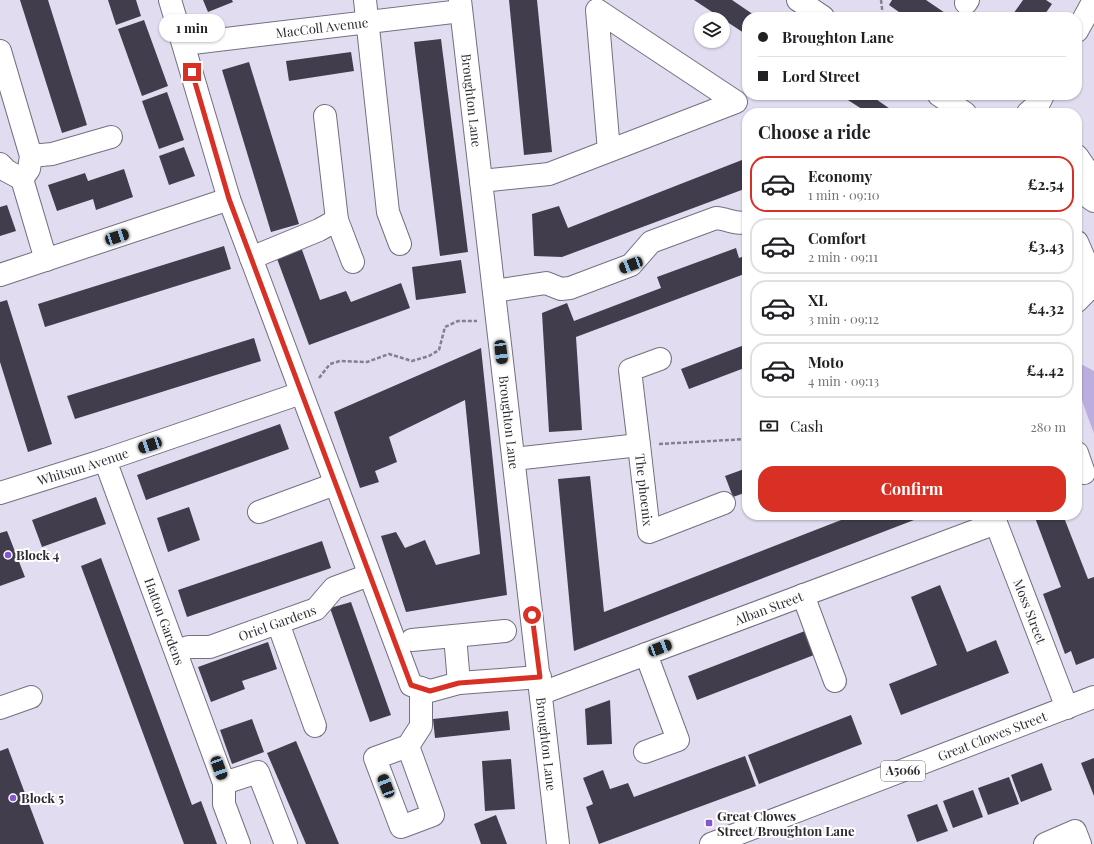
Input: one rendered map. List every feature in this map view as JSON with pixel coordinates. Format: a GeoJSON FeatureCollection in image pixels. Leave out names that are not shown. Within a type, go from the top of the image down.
{"type":"FeatureCollection","features":[{"type":"Feature","properties":{"kind":"street"},"geometry":{"type":"LineString","coordinates":[[170,0],[229,199],[411,685],[421,688],[421,726],[408,746]]}},
{"type":"Feature","properties":{"kind":"street"},"geometry":{"type":"LineString","coordinates":[[365,0],[371,44],[388,212],[400,244]]}},
{"type":"Feature","properties":{"kind":"street"},"geometry":{"type":"LineString","coordinates":[[798,0],[816,12]]}},
{"type":"Feature","properties":{"kind":"street"},"geometry":{"type":"LineString","coordinates":[[1082,15],[1086,3]]}},
{"type":"Feature","properties":{"kind":"street","name":"MacColl Avenue"},"geometry":{"type":"LineString","coordinates":[[184,44],[367,22],[460,5]]}},
{"type":"Feature","properties":{"kind":"street","name":"Broughton Lane"},"geometry":{"type":"LineString","coordinates":[[460,5],[541,685],[558,844]]}},
{"type":"Feature","properties":{"kind":"street"},"geometry":{"type":"LineString","coordinates":[[481,181],[549,174],[609,151],[736,102],[597,10],[609,151]]}},
{"type":"Feature","properties":{"kind":"street"},"geometry":{"type":"LineString","coordinates":[[0,51],[31,156],[29,169],[22,179]]}},
{"type":"Feature","properties":{"kind":"street"},"geometry":{"type":"LineString","coordinates":[[946,100],[958,108]]}},
{"type":"Feature","properties":{"kind":"street"},"geometry":{"type":"LineString","coordinates":[[325,116],[337,220],[352,262]]}},
{"type":"Feature","properties":{"kind":"street"},"geometry":{"type":"LineString","coordinates":[[31,156],[52,154],[111,137]]}},
{"type":"Feature","properties":{"kind":"street"},"geometry":{"type":"LineString","coordinates":[[1082,162],[1094,177]]}},
{"type":"Feature","properties":{"kind":"street"},"geometry":{"type":"LineString","coordinates":[[0,164],[7,171],[22,179],[46,260]]}},
{"type":"Feature","properties":{"kind":"street"},"geometry":{"type":"LineString","coordinates":[[1082,193],[1094,201]]}},
{"type":"Feature","properties":{"kind":"street"},"geometry":{"type":"LineString","coordinates":[[0,275],[229,199]]}},
{"type":"Feature","properties":{"kind":"street"},"geometry":{"type":"LineString","coordinates":[[494,291],[546,284],[561,289],[570,288],[631,265],[652,242],[716,218],[724,219],[735,224],[742,223]]}},
{"type":"Feature","properties":{"kind":"street"},"geometry":{"type":"LineString","coordinates":[[251,258],[319,230],[337,220]]}},
{"type":"Feature","properties":{"kind":"street"},"geometry":{"type":"LineString","coordinates":[[1082,253],[1094,281]]}},
{"type":"Feature","properties":{"kind":"street"},"geometry":{"type":"LineString","coordinates":[[1082,295],[1094,284]]}},
{"type":"Feature","properties":{"kind":"street"},"geometry":{"type":"LineString","coordinates":[[639,445],[630,370],[660,359]]}},
{"type":"Feature","properties":{"kind":"street","name":"Whitsun Avenue"},"geometry":{"type":"LineString","coordinates":[[0,493],[105,460],[301,393]]}},
{"type":"Feature","properties":{"kind":"street","name":"The phoenix"},"geometry":{"type":"LineString","coordinates":[[514,459],[639,445],[648,532],[724,503]]}},
{"type":"Feature","properties":{"kind":"street","name":"Hatton Gardens"},"geometry":{"type":"LineString","coordinates":[[105,460],[177,651],[224,783],[224,804],[239,844]]}},
{"type":"Feature","properties":{"kind":"street"},"geometry":{"type":"LineString","coordinates":[[259,512],[335,484]]}},
{"type":"Feature","properties":{"kind":"street","name":"Alban Street"},"geometry":{"type":"LineString","coordinates":[[421,688],[430,691],[459,683],[541,685],[646,654],[803,595],[990,520]]}},
{"type":"Feature","properties":{"kind":"street","name":"Moss Street"},"geometry":{"type":"LineString","coordinates":[[993,520],[1067,708]]}},
{"type":"Feature","properties":{"kind":"street","name":"Oriel Gardens"},"geometry":{"type":"LineString","coordinates":[[177,651],[189,647],[210,647],[316,609],[334,588],[369,575]]}},
{"type":"Feature","properties":{"kind":"street"},"geometry":{"type":"LineString","coordinates":[[803,595],[835,681]]}},
{"type":"Feature","properties":{"kind":"street"},"geometry":{"type":"LineString","coordinates":[[278,623],[316,726]]}},
{"type":"Feature","properties":{"kind":"street"},"geometry":{"type":"LineString","coordinates":[[412,640],[505,631]]}},
{"type":"Feature","properties":{"kind":"street"},"geometry":{"type":"LineString","coordinates":[[454,636],[459,683]]}},
{"type":"Feature","properties":{"kind":"street"},"geometry":{"type":"LineString","coordinates":[[645,752],[678,740],[646,654]]}},
{"type":"Feature","properties":{"kind":"street"},"geometry":{"type":"LineString","coordinates":[[0,708],[31,697]]}},
{"type":"Feature","properties":{"kind":"street","name":"Great Clowes Street"},"geometry":{"type":"LineString","coordinates":[[711,844],[1094,697]]}},
{"type":"Feature","properties":{"kind":"street"},"geometry":{"type":"LineString","coordinates":[[224,783],[258,772],[286,844]]}},
{"type":"Feature","properties":{"kind":"street"},"geometry":{"type":"LineString","coordinates":[[1046,844],[1075,831],[1080,844]]}},
{"type":"Feature","properties":{"kind":"path"},"geometry":{"type":"LineString","coordinates":[[881,0],[882,12]]}},
{"type":"Feature","properties":{"kind":"path"},"geometry":{"type":"LineString","coordinates":[[301,393],[324,374],[330,364],[340,361],[367,362],[389,354],[412,361],[429,356],[439,350],[444,327],[458,321],[498,322]]}},
{"type":"Feature","properties":{"kind":"path"},"geometry":{"type":"LineString","coordinates":[[639,445],[742,440]]}},
{"type":"Feature","properties":{"kind":"shaded area"},"geometry":{"type":"Polygon","coordinates":[[[1082,365],[1094,371],[1094,433],[1082,398],[1082,365]]]}},
{"type":"Feature","properties":{"kind":"building"},"geometry":{"type":"Polygon","coordinates":[[[20,0],[48,0],[87,125],[62,133],[20,0]]]}},
{"type":"Feature","properties":{"kind":"building"},"geometry":{"type":"Polygon","coordinates":[[[108,0],[136,0],[141,16],[116,25],[108,0]]]}},
{"type":"Feature","properties":{"kind":"building"},"geometry":{"type":"Polygon","coordinates":[[[203,0],[232,0],[233,2],[208,12],[203,0]]]}},
{"type":"Feature","properties":{"kind":"building"},"geometry":{"type":"Polygon","coordinates":[[[509,0],[537,0],[552,152],[524,155],[509,0]]]}},
{"type":"Feature","properties":{"kind":"building"},"geometry":{"type":"Polygon","coordinates":[[[694,0],[732,0],[750,12],[742,12],[742,32],[730,24],[730,12],[712,12],[694,0]]]}},
{"type":"Feature","properties":{"kind":"building"},"geometry":{"type":"Polygon","coordinates":[[[892,0],[926,0],[944,12],[899,12],[889,5],[892,0]]]}},
{"type":"Feature","properties":{"kind":"building"},"geometry":{"type":"Polygon","coordinates":[[[1023,0],[1046,0],[1052,4],[1046,12],[1015,12],[1023,0]]]}},
{"type":"Feature","properties":{"kind":"building"},"geometry":{"type":"Polygon","coordinates":[[[144,20],[168,86],[142,96],[118,29],[144,20]]]}},
{"type":"Feature","properties":{"kind":"building"},"geometry":{"type":"Polygon","coordinates":[[[441,39],[468,252],[440,256],[414,42],[441,39]]]}},
{"type":"Feature","properties":{"kind":"building"},"geometry":{"type":"Polygon","coordinates":[[[351,52],[354,71],[289,81],[286,61],[351,52]]]}},
{"type":"Feature","properties":{"kind":"building"},"geometry":{"type":"Polygon","coordinates":[[[249,62],[299,224],[271,232],[222,70],[249,62]]]}},
{"type":"Feature","properties":{"kind":"building"},"geometry":{"type":"Polygon","coordinates":[[[167,92],[184,140],[159,149],[142,101],[167,92]]]}},
{"type":"Feature","properties":{"kind":"building"},"geometry":{"type":"Polygon","coordinates":[[[848,100],[877,100],[889,108],[860,108],[848,100]]]}},
{"type":"Feature","properties":{"kind":"building"},"geometry":{"type":"Polygon","coordinates":[[[184,147],[195,176],[169,185],[159,156],[184,147]]]}},
{"type":"Feature","properties":{"kind":"building"},"geometry":{"type":"Polygon","coordinates":[[[742,160],[742,190],[562,257],[534,256],[532,214],[559,206],[568,228],[742,160]]]}},
{"type":"Feature","properties":{"kind":"building"},"geometry":{"type":"Polygon","coordinates":[[[124,169],[133,197],[96,210],[93,199],[57,211],[48,185],[85,173],[88,181],[124,169]]]}},
{"type":"Feature","properties":{"kind":"building"},"geometry":{"type":"Polygon","coordinates":[[[7,205],[16,231],[0,236],[0,207],[7,205]]]}},
{"type":"Feature","properties":{"kind":"building"},"geometry":{"type":"Polygon","coordinates":[[[224,246],[231,269],[45,327],[38,304],[224,246]]]}},
{"type":"Feature","properties":{"kind":"building"},"geometry":{"type":"Polygon","coordinates":[[[301,247],[320,300],[346,291],[351,302],[401,283],[410,308],[309,345],[276,256],[301,247]]]}},
{"type":"Feature","properties":{"kind":"building"},"geometry":{"type":"Polygon","coordinates":[[[736,248],[739,258],[742,257],[742,275],[576,337],[582,430],[549,432],[542,313],[567,303],[574,321],[661,288],[657,277],[736,248]]]}},
{"type":"Feature","properties":{"kind":"building"},"geometry":{"type":"Polygon","coordinates":[[[461,260],[466,293],[416,300],[412,267],[461,260]]]}},
{"type":"Feature","properties":{"kind":"building"},"geometry":{"type":"Polygon","coordinates":[[[7,300],[52,444],[28,452],[0,362],[0,302],[7,300]]]}},
{"type":"Feature","properties":{"kind":"building"},"geometry":{"type":"Polygon","coordinates":[[[254,338],[261,361],[75,419],[67,396],[254,338]]]}},
{"type":"Feature","properties":{"kind":"building"},"geometry":{"type":"Polygon","coordinates":[[[742,346],[742,369],[689,389],[681,369],[742,346]]]}},
{"type":"Feature","properties":{"kind":"building"},"geometry":{"type":"Polygon","coordinates":[[[481,348],[507,595],[406,612],[381,536],[396,532],[405,548],[425,540],[436,565],[480,554],[465,400],[389,437],[397,462],[375,471],[379,482],[360,488],[334,412],[481,348]]]}},
{"type":"Feature","properties":{"kind":"building"},"geometry":{"type":"Polygon","coordinates":[[[280,424],[289,449],[146,500],[137,475],[280,424]]]}},
{"type":"Feature","properties":{"kind":"building"},"geometry":{"type":"Polygon","coordinates":[[[742,470],[742,494],[733,497],[725,476],[742,470]]]}},
{"type":"Feature","properties":{"kind":"building"},"geometry":{"type":"Polygon","coordinates":[[[590,476],[604,612],[841,520],[914,520],[574,651],[558,479],[590,476]]]}},
{"type":"Feature","properties":{"kind":"building"},"geometry":{"type":"Polygon","coordinates":[[[96,497],[106,524],[42,547],[32,520],[96,497]]]}},
{"type":"Feature","properties":{"kind":"building"},"geometry":{"type":"Polygon","coordinates":[[[189,507],[200,540],[168,552],[157,518],[189,507]]]}},
{"type":"Feature","properties":{"kind":"building"},"geometry":{"type":"Polygon","coordinates":[[[1036,520],[1065,520],[1088,579],[1094,577],[1094,658],[1076,665],[1071,651],[1065,654],[1043,594],[1061,587],[1036,520]]]}},
{"type":"Feature","properties":{"kind":"building","name":"Block 4"},"geometry":{"type":"Polygon","coordinates":[[[7,531],[25,577],[0,586],[0,533],[7,531]]]}},
{"type":"Feature","properties":{"kind":"building"},"geometry":{"type":"Polygon","coordinates":[[[322,541],[331,568],[187,617],[178,590],[322,541]]]}},
{"type":"Feature","properties":{"kind":"building"},"geometry":{"type":"Polygon","coordinates":[[[101,558],[192,805],[201,801],[217,844],[184,844],[81,566],[101,558]]]}},
{"type":"Feature","properties":{"kind":"building"},"geometry":{"type":"Polygon","coordinates":[[[940,585],[967,652],[996,640],[1009,673],[901,715],[889,684],[937,665],[911,597],[940,585]]]}},
{"type":"Feature","properties":{"kind":"building"},"geometry":{"type":"Polygon","coordinates":[[[351,602],[391,715],[370,722],[330,608],[351,602]]]}},
{"type":"Feature","properties":{"kind":"building"},"geometry":{"type":"Polygon","coordinates":[[[805,631],[814,655],[697,700],[688,676],[805,631]]]}},
{"type":"Feature","properties":{"kind":"building"},"geometry":{"type":"Polygon","coordinates":[[[268,642],[277,669],[242,681],[245,689],[211,702],[198,667],[268,642]]]}},
{"type":"Feature","properties":{"kind":"building"},"geometry":{"type":"Polygon","coordinates":[[[610,700],[612,744],[587,745],[585,709],[610,700]]]}},
{"type":"Feature","properties":{"kind":"building"},"geometry":{"type":"Polygon","coordinates":[[[508,711],[510,730],[435,738],[433,719],[508,711]]]}},
{"type":"Feature","properties":{"kind":"building"},"geometry":{"type":"Polygon","coordinates":[[[851,715],[862,744],[759,784],[748,755],[851,715]]]}},
{"type":"Feature","properties":{"kind":"building"},"geometry":{"type":"Polygon","coordinates":[[[252,719],[264,752],[232,764],[220,730],[252,719]]]}},
{"type":"Feature","properties":{"kind":"building"},"geometry":{"type":"Polygon","coordinates":[[[296,741],[339,844],[306,844],[267,753],[296,741]]]}},
{"type":"Feature","properties":{"kind":"building","name":"Block 5"},"geometry":{"type":"Polygon","coordinates":[[[8,748],[44,844],[0,844],[0,751],[8,748]]]}},
{"type":"Feature","properties":{"kind":"building"},"geometry":{"type":"Polygon","coordinates":[[[745,756],[756,786],[599,844],[586,807],[593,804],[583,778],[603,770],[610,789],[628,783],[634,797],[745,756]]]}},
{"type":"Feature","properties":{"kind":"building"},"geometry":{"type":"Polygon","coordinates":[[[1094,758],[1094,796],[1081,763],[1094,758]]]}},
{"type":"Feature","properties":{"kind":"building"},"geometry":{"type":"Polygon","coordinates":[[[511,759],[515,809],[485,811],[482,761],[511,759]]]}},
{"type":"Feature","properties":{"kind":"building"},"geometry":{"type":"Polygon","coordinates":[[[1042,763],[1052,790],[1021,802],[1011,775],[1042,763]]]}},
{"type":"Feature","properties":{"kind":"building"},"geometry":{"type":"Polygon","coordinates":[[[1009,777],[1019,804],[988,815],[978,788],[1009,777]]]}},
{"type":"Feature","properties":{"kind":"building"},"geometry":{"type":"Polygon","coordinates":[[[973,790],[983,817],[953,828],[943,801],[973,790]]]}},
{"type":"Feature","properties":{"kind":"building"},"geometry":{"type":"Polygon","coordinates":[[[937,804],[948,831],[917,842],[907,815],[937,804]]]}},
{"type":"Feature","properties":{"kind":"building"},"geometry":{"type":"Polygon","coordinates":[[[496,815],[507,844],[481,844],[474,824],[496,815]]]}},
{"type":"Feature","properties":{"kind":"place","name":"Block 4"},"geometry":{"type":"Point","coordinates":[8,555]}},
{"type":"Feature","properties":{"kind":"place","name":"Block 5"},"geometry":{"type":"Point","coordinates":[13,798]}},
{"type":"Feature","properties":{"kind":"place","name":"Great Clowes Street/Broughton Lane"},"geometry":{"type":"Point","coordinates":[709,823]}},
{"type":"Feature","properties":{"kind":"route"},"geometry":{"type":"LineString","coordinates":[[192,72],[229,199],[411,685],[430,691],[459,683],[540,677],[532,615]]}}]}
